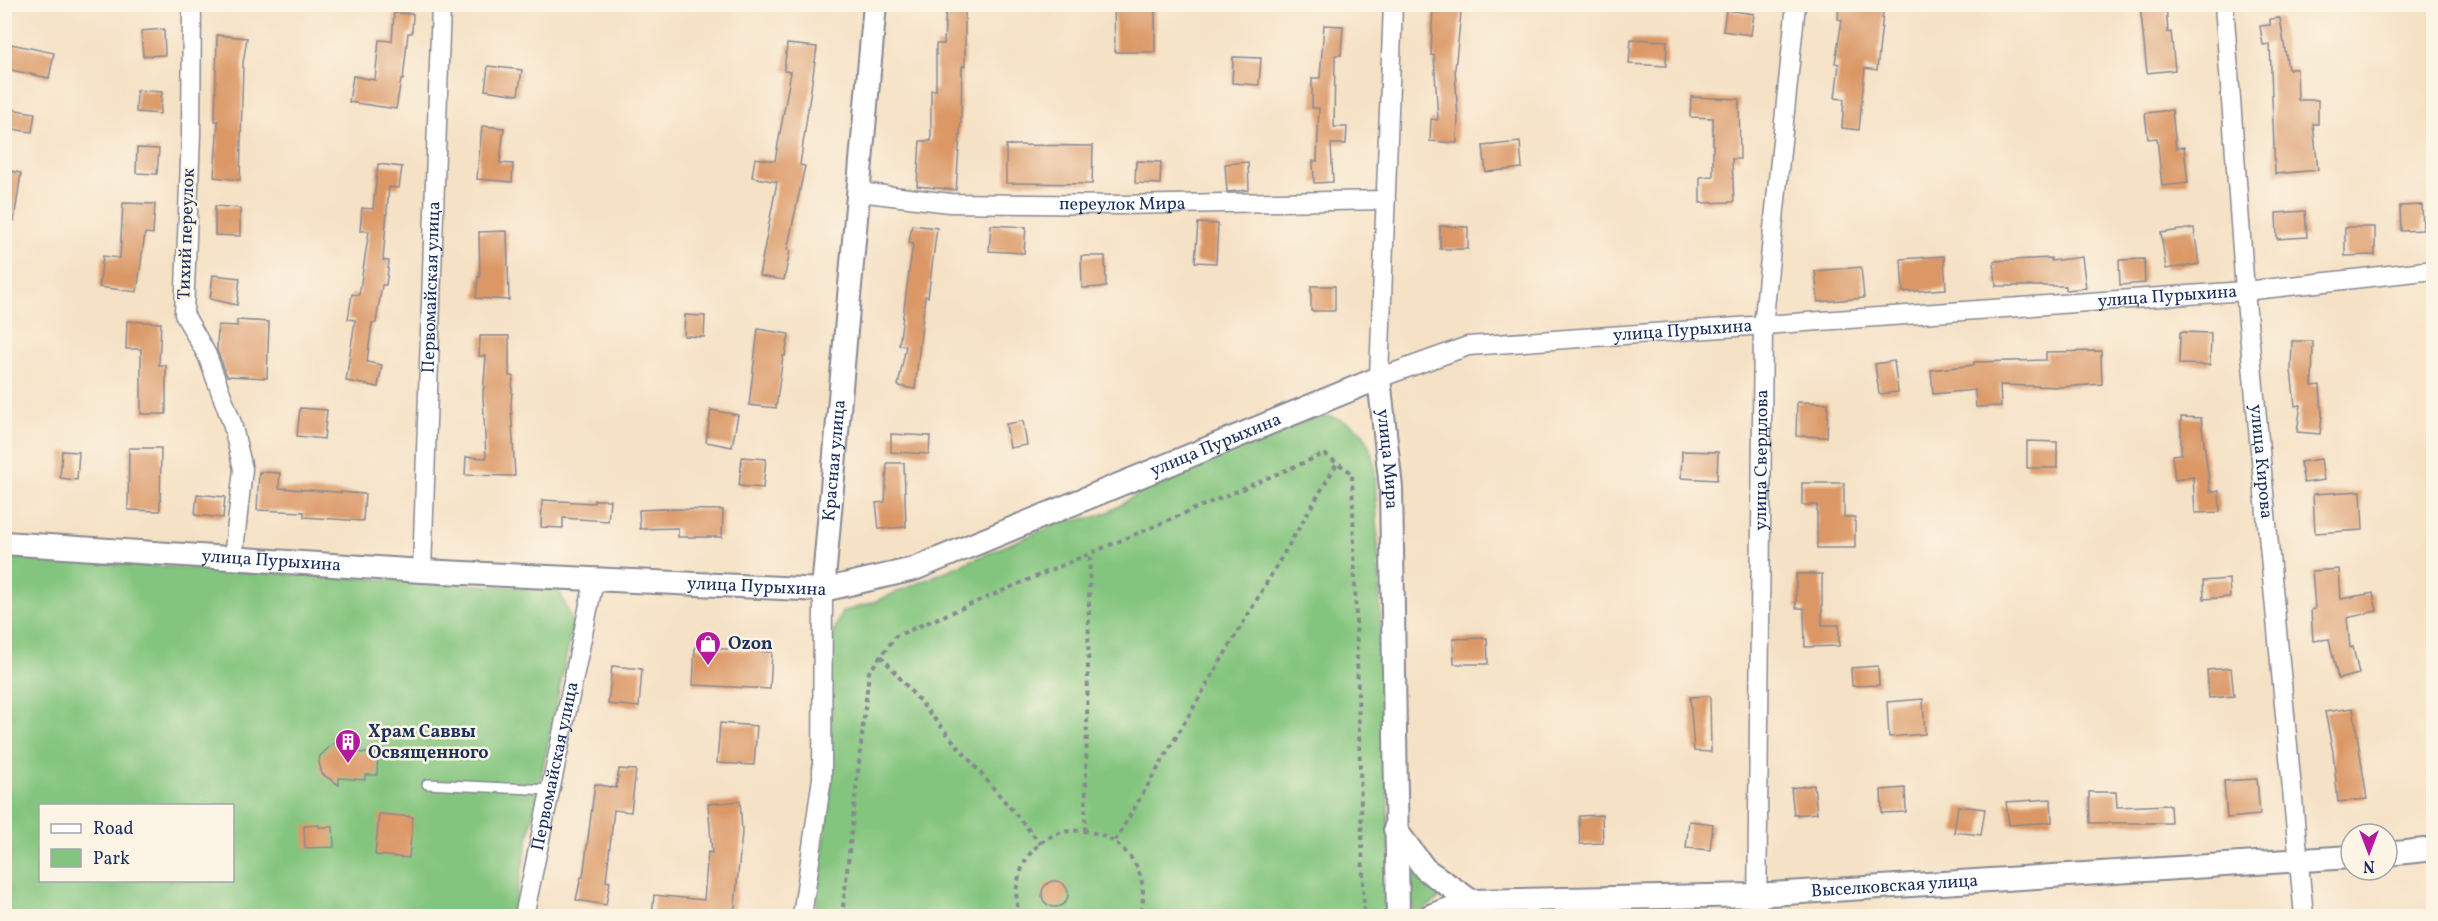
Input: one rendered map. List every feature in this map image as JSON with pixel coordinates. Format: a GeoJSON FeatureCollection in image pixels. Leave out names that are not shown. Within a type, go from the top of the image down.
{"type":"FeatureCollection","features":[{"type":"Feature","properties":{"kind":"street","name":"Тихий переулок"},"geometry":{"type":"LineString","coordinates":[[192,4],[191,135],[184,314],[207,356],[232,423],[243,468],[233,559]]}},
{"type":"Feature","properties":{"kind":"street","name":"Первомайская улица"},"geometry":{"type":"LineString","coordinates":[[422,572],[441,4]]}},
{"type":"Feature","properties":{"kind":"street","name":"Красная улица"},"geometry":{"type":"LineString","coordinates":[[802,916],[822,778],[823,590],[875,4]]}},
{"type":"Feature","properties":{"kind":"street","name":"улица Мира"},"geometry":{"type":"LineString","coordinates":[[1393,4],[1379,378],[1391,488],[1398,916]]}},
{"type":"Feature","properties":{"kind":"street","name":"улица Свердлова"},"geometry":{"type":"LineString","coordinates":[[1756,906],[1763,327],[1796,4]]}},
{"type":"Feature","properties":{"kind":"street","name":"улица Кирова"},"geometry":{"type":"LineString","coordinates":[[2224,4],[2245,291],[2301,862],[2304,916]]}},
{"type":"Feature","properties":{"kind":"street","name":"переулок Мира"},"geometry":{"type":"LineString","coordinates":[[859,192],[950,203],[1119,205],[1386,200]]}},
{"type":"Feature","properties":{"kind":"street","name":"улица Пурыхина"},"geometry":{"type":"LineString","coordinates":[[4,543],[422,572],[823,590],[914,569],[1379,378],[1468,346],[1763,327],[2245,291],[2433,270]]}},
{"type":"Feature","properties":{"kind":"street","name":"Первомайская улица"},"geometry":{"type":"LineString","coordinates":[[524,916],[594,580]]}},
{"type":"Feature","properties":{"kind":"street"},"geometry":{"type":"LineString","coordinates":[[1395,829],[1425,869],[1471,901]]}},
{"type":"Feature","properties":{"kind":"street"},"geometry":{"type":"LineString","coordinates":[[2399,853],[2433,849]]}},
{"type":"Feature","properties":{"kind":"street","name":"Выселковская улица"},"geometry":{"type":"LineString","coordinates":[[1430,916],[1471,901],[1756,906],[2339,858]]}},
{"type":"Feature","properties":{"kind":"lane"},"geometry":{"type":"LineString","coordinates":[[427,784],[550,790]]}},
{"type":"Feature","properties":{"kind":"path"},"geometry":{"type":"LineString","coordinates":[[842,916],[869,672],[896,636],[1324,454],[1352,473],[1364,916]]}},
{"type":"Feature","properties":{"kind":"path"},"geometry":{"type":"LineString","coordinates":[[1114,841],[1337,463]]}},
{"type":"Feature","properties":{"kind":"path"},"geometry":{"type":"LineString","coordinates":[[1084,831],[1090,554]]}},
{"type":"Feature","properties":{"kind":"path"},"geometry":{"type":"LineString","coordinates":[[881,656],[1041,844]]}},
{"type":"Feature","properties":{"kind":"path"},"geometry":{"type":"LineString","coordinates":[[1020,916],[1016,894],[1018,880],[1030,854],[1041,844],[1064,832],[1084,831],[1103,835],[1126,850],[1141,875],[1144,890],[1140,916]]}},
{"type":"Feature","properties":{"kind":"green space"},"geometry":{"type":"Polygon","coordinates":[[[1326,416],[1348,422],[1361,432],[1366,439],[1375,469],[1392,916],[815,916],[832,779],[830,640],[842,612],[874,602],[1066,520],[1095,517],[1106,513],[1145,489],[1195,465],[1308,419],[1326,416]]]}},
{"type":"Feature","properties":{"kind":"green space"},"geometry":{"type":"Polygon","coordinates":[[[4,557],[559,590],[573,624],[512,916],[5,916],[4,557]]]}},
{"type":"Feature","properties":{"kind":"green space"},"geometry":{"type":"Polygon","coordinates":[[[1410,871],[1441,897],[1415,916],[1413,916],[1410,871]]]}},
{"type":"Feature","properties":{"kind":"building"},"geometry":{"type":"Polygon","coordinates":[[[946,4],[965,4],[965,66],[962,66],[956,190],[917,186],[920,141],[931,141],[931,90],[936,90],[936,44],[944,44],[946,4]]]}},
{"type":"Feature","properties":{"kind":"building"},"geometry":{"type":"Polygon","coordinates":[[[1114,4],[1155,4],[1155,52],[1115,52],[1114,4]]]}},
{"type":"Feature","properties":{"kind":"building"},"geometry":{"type":"Polygon","coordinates":[[[1433,4],[1462,4],[1455,69],[1457,143],[1430,141],[1431,119],[1438,120],[1434,56],[1431,55],[1433,4]]]}},
{"type":"Feature","properties":{"kind":"building"},"geometry":{"type":"Polygon","coordinates":[[[1839,4],[1884,4],[1877,70],[1865,68],[1859,130],[1842,128],[1844,99],[1835,98],[1839,64],[1835,63],[1842,20],[1838,19],[1839,4]]]}},
{"type":"Feature","properties":{"kind":"building"},"geometry":{"type":"Polygon","coordinates":[[[2140,4],[2166,4],[2168,33],[2171,32],[2175,70],[2147,73],[2140,4]]]}},
{"type":"Feature","properties":{"kind":"building"},"geometry":{"type":"Polygon","coordinates":[[[1726,10],[1754,14],[1751,35],[1723,31],[1726,10]]]}},
{"type":"Feature","properties":{"kind":"building"},"geometry":{"type":"Polygon","coordinates":[[[394,13],[413,14],[412,33],[408,33],[403,80],[401,80],[396,109],[349,102],[353,76],[375,80],[379,40],[392,41],[394,13]]]}},
{"type":"Feature","properties":{"kind":"building"},"geometry":{"type":"Polygon","coordinates":[[[2280,18],[2288,69],[2297,69],[2298,100],[2318,100],[2318,124],[2313,124],[2318,170],[2275,174],[2270,44],[2263,45],[2260,26],[2270,25],[2270,19],[2280,18]]]}},
{"type":"Feature","properties":{"kind":"building"},"geometry":{"type":"Polygon","coordinates":[[[1324,25],[1343,26],[1341,55],[1335,55],[1334,127],[1347,127],[1346,144],[1331,144],[1333,182],[1314,183],[1313,161],[1317,161],[1319,108],[1312,108],[1312,78],[1320,78],[1324,25]]]}},
{"type":"Feature","properties":{"kind":"building"},"geometry":{"type":"Polygon","coordinates":[[[164,29],[165,55],[143,56],[141,31],[164,29]]]}},
{"type":"Feature","properties":{"kind":"building"},"geometry":{"type":"Polygon","coordinates":[[[217,35],[247,38],[243,63],[240,180],[214,177],[218,121],[215,121],[217,35]]]}},
{"type":"Feature","properties":{"kind":"building"},"geometry":{"type":"Polygon","coordinates":[[[1631,39],[1667,41],[1666,66],[1629,64],[1631,39]]]}},
{"type":"Feature","properties":{"kind":"building"},"geometry":{"type":"Polygon","coordinates":[[[11,44],[54,53],[49,78],[6,69],[11,44]]]}},
{"type":"Feature","properties":{"kind":"building"},"geometry":{"type":"Polygon","coordinates":[[[787,44],[817,47],[800,165],[805,166],[787,250],[790,251],[784,280],[759,276],[777,182],[752,177],[755,158],[775,161],[791,72],[784,71],[787,44]]]}},
{"type":"Feature","properties":{"kind":"building"},"geometry":{"type":"Polygon","coordinates":[[[1233,57],[1261,58],[1259,85],[1232,83],[1233,57]]]}},
{"type":"Feature","properties":{"kind":"building"},"geometry":{"type":"Polygon","coordinates":[[[488,66],[522,70],[518,95],[485,90],[488,66]]]}},
{"type":"Feature","properties":{"kind":"building"},"geometry":{"type":"Polygon","coordinates":[[[137,90],[162,92],[160,114],[136,112],[137,90]]]}},
{"type":"Feature","properties":{"kind":"building"},"geometry":{"type":"Polygon","coordinates":[[[1691,97],[1739,99],[1740,159],[1732,159],[1734,202],[1700,203],[1700,177],[1713,176],[1713,118],[1690,117],[1691,97]]]}},
{"type":"Feature","properties":{"kind":"building"},"geometry":{"type":"Polygon","coordinates":[[[4,108],[35,113],[32,132],[4,128],[4,108]]]}},
{"type":"Feature","properties":{"kind":"building"},"geometry":{"type":"Polygon","coordinates":[[[2172,110],[2176,148],[2184,147],[2188,183],[2162,186],[2157,138],[2148,139],[2145,113],[2172,110]]]}},
{"type":"Feature","properties":{"kind":"building"},"geometry":{"type":"Polygon","coordinates":[[[482,126],[504,128],[500,163],[513,164],[512,182],[477,179],[482,126]]]}},
{"type":"Feature","properties":{"kind":"building"},"geometry":{"type":"Polygon","coordinates":[[[1520,142],[1522,168],[1486,172],[1483,146],[1520,142]]]}},
{"type":"Feature","properties":{"kind":"building"},"geometry":{"type":"Polygon","coordinates":[[[1006,145],[1093,146],[1092,184],[1006,183],[1006,145]]]}},
{"type":"Feature","properties":{"kind":"building"},"geometry":{"type":"Polygon","coordinates":[[[137,148],[159,149],[157,174],[136,173],[137,148]]]}},
{"type":"Feature","properties":{"kind":"building"},"geometry":{"type":"Polygon","coordinates":[[[1136,161],[1161,162],[1160,184],[1135,183],[1136,161]]]}},
{"type":"Feature","properties":{"kind":"building"},"geometry":{"type":"Polygon","coordinates":[[[1248,162],[1249,190],[1227,192],[1225,164],[1248,162]]]}},
{"type":"Feature","properties":{"kind":"building"},"geometry":{"type":"Polygon","coordinates":[[[378,164],[402,167],[399,188],[389,187],[383,260],[389,261],[386,285],[382,285],[376,323],[372,323],[367,362],[382,365],[378,387],[346,381],[355,320],[348,319],[352,294],[359,295],[369,231],[360,231],[362,208],[373,209],[378,164]]]}},
{"type":"Feature","properties":{"kind":"building"},"geometry":{"type":"Polygon","coordinates":[[[4,170],[21,173],[14,221],[4,220],[4,170]]]}},
{"type":"Feature","properties":{"kind":"building"},"geometry":{"type":"Polygon","coordinates":[[[123,203],[155,204],[153,234],[145,233],[137,292],[99,287],[103,256],[120,258],[123,203]]]}},
{"type":"Feature","properties":{"kind":"building"},"geometry":{"type":"Polygon","coordinates":[[[2422,205],[2423,230],[2401,231],[2400,206],[2422,205]]]}},
{"type":"Feature","properties":{"kind":"building"},"geometry":{"type":"Polygon","coordinates":[[[215,206],[240,208],[240,236],[215,235],[215,206]]]}},
{"type":"Feature","properties":{"kind":"building"},"geometry":{"type":"Polygon","coordinates":[[[2305,211],[2307,237],[2277,239],[2276,213],[2305,211]]]}},
{"type":"Feature","properties":{"kind":"building"},"geometry":{"type":"Polygon","coordinates":[[[1198,223],[1218,224],[1216,263],[1195,262],[1198,223]]]}},
{"type":"Feature","properties":{"kind":"building"},"geometry":{"type":"Polygon","coordinates":[[[912,225],[937,228],[928,297],[925,296],[915,389],[898,386],[906,346],[899,345],[913,243],[909,243],[912,225]]]}},
{"type":"Feature","properties":{"kind":"building"},"geometry":{"type":"Polygon","coordinates":[[[991,225],[1026,227],[1024,253],[989,251],[991,225]]]}},
{"type":"Feature","properties":{"kind":"building"},"geometry":{"type":"Polygon","coordinates":[[[1440,226],[1468,227],[1468,249],[1440,249],[1440,226]]]}},
{"type":"Feature","properties":{"kind":"building"},"geometry":{"type":"Polygon","coordinates":[[[2345,227],[2375,227],[2375,255],[2345,256],[2345,227]]]}},
{"type":"Feature","properties":{"kind":"building"},"geometry":{"type":"Polygon","coordinates":[[[2194,228],[2199,264],[2166,269],[2161,233],[2194,228]]]}},
{"type":"Feature","properties":{"kind":"building"},"geometry":{"type":"Polygon","coordinates":[[[507,231],[509,300],[476,298],[478,277],[480,277],[479,232],[507,231]]]}},
{"type":"Feature","properties":{"kind":"building"},"geometry":{"type":"Polygon","coordinates":[[[1081,256],[1105,256],[1106,287],[1082,288],[1081,256]]]}},
{"type":"Feature","properties":{"kind":"building"},"geometry":{"type":"Polygon","coordinates":[[[1944,256],[1946,289],[1903,292],[1901,259],[1944,256]]]}},
{"type":"Feature","properties":{"kind":"building"},"geometry":{"type":"Polygon","coordinates":[[[2082,257],[2086,288],[2066,290],[2066,286],[1996,286],[1994,261],[2051,258],[2051,261],[2082,257]]]}},
{"type":"Feature","properties":{"kind":"building"},"geometry":{"type":"Polygon","coordinates":[[[2144,259],[2145,283],[2120,285],[2119,260],[2144,259]]]}},
{"type":"Feature","properties":{"kind":"building"},"geometry":{"type":"Polygon","coordinates":[[[1861,267],[1864,298],[1818,302],[1815,271],[1861,267]]]}},
{"type":"Feature","properties":{"kind":"building"},"geometry":{"type":"Polygon","coordinates":[[[213,275],[240,278],[237,305],[210,299],[213,275]]]}},
{"type":"Feature","properties":{"kind":"building"},"geometry":{"type":"Polygon","coordinates":[[[1311,286],[1335,286],[1335,311],[1311,311],[1311,286]]]}},
{"type":"Feature","properties":{"kind":"building"},"geometry":{"type":"Polygon","coordinates":[[[685,315],[705,316],[704,337],[684,336],[685,315]]]}},
{"type":"Feature","properties":{"kind":"building"},"geometry":{"type":"Polygon","coordinates":[[[237,320],[269,322],[267,378],[227,376],[217,350],[218,325],[237,326],[237,320]]]}},
{"type":"Feature","properties":{"kind":"building"},"geometry":{"type":"Polygon","coordinates":[[[127,321],[161,323],[159,365],[166,365],[166,414],[141,414],[141,349],[126,349],[127,321]]]}},
{"type":"Feature","properties":{"kind":"building"},"geometry":{"type":"Polygon","coordinates":[[[758,329],[789,334],[785,356],[783,356],[776,408],[749,405],[758,329]]]}},
{"type":"Feature","properties":{"kind":"building"},"geometry":{"type":"Polygon","coordinates":[[[2180,332],[2211,333],[2210,365],[2179,364],[2180,332]]]}},
{"type":"Feature","properties":{"kind":"building"},"geometry":{"type":"Polygon","coordinates":[[[480,336],[509,336],[509,376],[513,376],[511,406],[515,476],[465,475],[466,457],[486,458],[483,395],[486,356],[479,356],[480,336]]]}},
{"type":"Feature","properties":{"kind":"building"},"geometry":{"type":"Polygon","coordinates":[[[2292,341],[2313,341],[2312,386],[2320,385],[2322,415],[2320,434],[2297,432],[2301,405],[2295,406],[2291,370],[2292,341]]]}},
{"type":"Feature","properties":{"kind":"building"},"geometry":{"type":"Polygon","coordinates":[[[2101,351],[2102,384],[2061,387],[2000,385],[2001,406],[1976,407],[1975,390],[1933,394],[1931,370],[1974,365],[1974,362],[2046,360],[2046,352],[2101,351]]]}},
{"type":"Feature","properties":{"kind":"building"},"geometry":{"type":"Polygon","coordinates":[[[1894,361],[1898,392],[1879,394],[1875,364],[1894,361]]]}},
{"type":"Feature","properties":{"kind":"building"},"geometry":{"type":"Polygon","coordinates":[[[1797,402],[1828,403],[1827,437],[1796,436],[1797,402]]]}},
{"type":"Feature","properties":{"kind":"building"},"geometry":{"type":"Polygon","coordinates":[[[300,408],[327,410],[324,439],[297,436],[300,408]]]}},
{"type":"Feature","properties":{"kind":"building"},"geometry":{"type":"Polygon","coordinates":[[[711,410],[738,415],[732,447],[706,442],[711,410]]]}},
{"type":"Feature","properties":{"kind":"building"},"geometry":{"type":"Polygon","coordinates":[[[2181,417],[2201,418],[2210,491],[2219,491],[2220,512],[2195,513],[2193,477],[2175,480],[2172,455],[2181,454],[2181,417]]]}},
{"type":"Feature","properties":{"kind":"building"},"geometry":{"type":"Polygon","coordinates":[[[1023,421],[1027,445],[1010,448],[1006,424],[1023,421]]]}},
{"type":"Feature","properties":{"kind":"building"},"geometry":{"type":"Polygon","coordinates":[[[891,434],[930,436],[929,454],[891,452],[891,434]]]}},
{"type":"Feature","properties":{"kind":"building"},"geometry":{"type":"Polygon","coordinates":[[[2027,441],[2057,442],[2057,468],[2027,468],[2027,441]]]}},
{"type":"Feature","properties":{"kind":"building"},"geometry":{"type":"Polygon","coordinates":[[[129,448],[161,448],[160,511],[128,510],[129,448]]]}},
{"type":"Feature","properties":{"kind":"building"},"geometry":{"type":"Polygon","coordinates":[[[62,451],[79,452],[77,480],[60,478],[62,451]]]}},
{"type":"Feature","properties":{"kind":"building"},"geometry":{"type":"Polygon","coordinates":[[[1682,451],[1718,452],[1717,480],[1681,478],[1682,451]]]}},
{"type":"Feature","properties":{"kind":"building"},"geometry":{"type":"Polygon","coordinates":[[[742,457],[766,459],[763,488],[739,486],[742,457]]]}},
{"type":"Feature","properties":{"kind":"building"},"geometry":{"type":"Polygon","coordinates":[[[2321,459],[2324,480],[2304,483],[2300,462],[2321,459]]]}},
{"type":"Feature","properties":{"kind":"building"},"geometry":{"type":"Polygon","coordinates":[[[887,463],[904,463],[906,527],[879,529],[876,503],[885,502],[887,463]]]}},
{"type":"Feature","properties":{"kind":"building"},"geometry":{"type":"Polygon","coordinates":[[[259,472],[280,473],[279,488],[365,494],[363,521],[304,517],[304,512],[257,510],[259,472]]]}},
{"type":"Feature","properties":{"kind":"building"},"geometry":{"type":"Polygon","coordinates":[[[1802,483],[1844,483],[1844,517],[1855,517],[1855,548],[1817,548],[1817,505],[1802,505],[1802,483]]]}},
{"type":"Feature","properties":{"kind":"building"},"geometry":{"type":"Polygon","coordinates":[[[2361,491],[2363,530],[2315,533],[2313,494],[2361,491]]]}},
{"type":"Feature","properties":{"kind":"building"},"geometry":{"type":"Polygon","coordinates":[[[197,494],[225,497],[223,518],[195,515],[197,494]]]}},
{"type":"Feature","properties":{"kind":"building"},"geometry":{"type":"Polygon","coordinates":[[[542,500],[594,503],[594,500],[610,500],[608,521],[563,518],[563,528],[541,527],[542,500]]]}},
{"type":"Feature","properties":{"kind":"building"},"geometry":{"type":"Polygon","coordinates":[[[639,510],[723,510],[722,537],[678,537],[678,528],[640,529],[639,510]]]}},
{"type":"Feature","properties":{"kind":"building"},"geometry":{"type":"Polygon","coordinates":[[[2339,569],[2341,599],[2373,593],[2377,611],[2347,618],[2350,648],[2353,647],[2359,674],[2338,679],[2329,639],[2313,641],[2311,610],[2315,609],[2312,571],[2339,569]]]}},
{"type":"Feature","properties":{"kind":"building"},"geometry":{"type":"Polygon","coordinates":[[[1796,574],[1822,574],[1822,625],[1839,625],[1839,646],[1805,647],[1804,608],[1796,608],[1796,574]]]}},
{"type":"Feature","properties":{"kind":"building"},"geometry":{"type":"Polygon","coordinates":[[[2229,579],[2230,597],[2204,599],[2203,581],[2229,579]]]}},
{"type":"Feature","properties":{"kind":"building"},"geometry":{"type":"Polygon","coordinates":[[[1487,638],[1488,664],[1454,664],[1453,639],[1487,638]]]}},
{"type":"Feature","properties":{"kind":"building"},"geometry":{"type":"Polygon","coordinates":[[[695,647],[772,652],[770,689],[693,685],[695,647]]]}},
{"type":"Feature","properties":{"kind":"building"},"geometry":{"type":"Polygon","coordinates":[[[612,666],[642,669],[639,707],[608,704],[612,666]]]}},
{"type":"Feature","properties":{"kind":"building"},"geometry":{"type":"Polygon","coordinates":[[[1878,666],[1879,685],[1852,686],[1851,668],[1878,666]]]}},
{"type":"Feature","properties":{"kind":"building"},"geometry":{"type":"Polygon","coordinates":[[[2231,668],[2234,696],[2209,698],[2207,670],[2231,668]]]}},
{"type":"Feature","properties":{"kind":"building"},"geometry":{"type":"Polygon","coordinates":[[[1710,696],[1711,752],[1694,751],[1690,697],[1710,696]]]}},
{"type":"Feature","properties":{"kind":"building"},"geometry":{"type":"Polygon","coordinates":[[[1923,699],[1925,734],[1889,737],[1887,702],[1923,699]]]}},
{"type":"Feature","properties":{"kind":"building"},"geometry":{"type":"Polygon","coordinates":[[[2353,708],[2367,799],[2338,802],[2333,752],[2325,712],[2353,708]]]}},
{"type":"Feature","properties":{"kind":"building"},"geometry":{"type":"Polygon","coordinates":[[[720,723],[757,726],[754,765],[717,763],[720,723]]]}},
{"type":"Feature","properties":{"kind":"building","name":"Храм Саввы Освященного"},"geometry":{"type":"Polygon","coordinates":[[[344,733],[342,751],[378,754],[377,775],[365,775],[365,780],[339,778],[339,785],[322,774],[320,756],[344,733]]]}},
{"type":"Feature","properties":{"kind":"building"},"geometry":{"type":"Polygon","coordinates":[[[619,769],[636,770],[631,812],[614,810],[606,881],[610,882],[606,905],[576,900],[581,877],[583,877],[595,784],[616,788],[619,769]]]}},
{"type":"Feature","properties":{"kind":"building"},"geometry":{"type":"Polygon","coordinates":[[[2257,779],[2260,815],[2227,818],[2224,781],[2257,779]]]}},
{"type":"Feature","properties":{"kind":"building"},"geometry":{"type":"Polygon","coordinates":[[[1814,785],[1817,813],[1794,815],[1791,788],[1814,785]]]}},
{"type":"Feature","properties":{"kind":"building"},"geometry":{"type":"Polygon","coordinates":[[[1905,788],[1906,812],[1882,813],[1881,790],[1905,788]]]}},
{"type":"Feature","properties":{"kind":"building"},"geometry":{"type":"Polygon","coordinates":[[[2089,792],[2116,792],[2117,807],[2170,805],[2171,823],[2090,823],[2089,792]]]}},
{"type":"Feature","properties":{"kind":"building"},"geometry":{"type":"Polygon","coordinates":[[[2051,799],[2052,822],[2009,825],[2006,802],[2051,799]]]}},
{"type":"Feature","properties":{"kind":"building"},"geometry":{"type":"Polygon","coordinates":[[[740,801],[742,832],[734,916],[652,916],[654,895],[704,900],[708,852],[712,853],[708,804],[740,801]]]}},
{"type":"Feature","properties":{"kind":"building"},"geometry":{"type":"Polygon","coordinates":[[[1958,806],[1985,809],[1981,835],[1954,832],[1958,806]]]}},
{"type":"Feature","properties":{"kind":"building"},"geometry":{"type":"Polygon","coordinates":[[[379,814],[413,817],[409,858],[375,855],[379,814]]]}},
{"type":"Feature","properties":{"kind":"building"},"geometry":{"type":"Polygon","coordinates":[[[1602,815],[1603,843],[1580,844],[1579,816],[1602,815]]]}},
{"type":"Feature","properties":{"kind":"building"},"geometry":{"type":"Polygon","coordinates":[[[1689,821],[1713,824],[1710,850],[1686,848],[1689,821]]]}},
{"type":"Feature","properties":{"kind":"building"},"geometry":{"type":"Polygon","coordinates":[[[319,825],[319,827],[333,827],[334,847],[305,848],[304,826],[319,825]]]}},
{"type":"Feature","properties":{"kind":"building"},"geometry":{"type":"Polygon","coordinates":[[[1055,881],[1064,885],[1068,894],[1064,903],[1055,907],[1046,903],[1042,894],[1046,885],[1055,881]]]}},
{"type":"Feature","properties":{"kind":"place","name":"Ozon"},"geometry":{"type":"Point","coordinates":[708,667]}},
{"type":"Feature","properties":{"kind":"place","name":"Храм Саввы Освященного"},"geometry":{"type":"Point","coordinates":[348,765]}}]}
